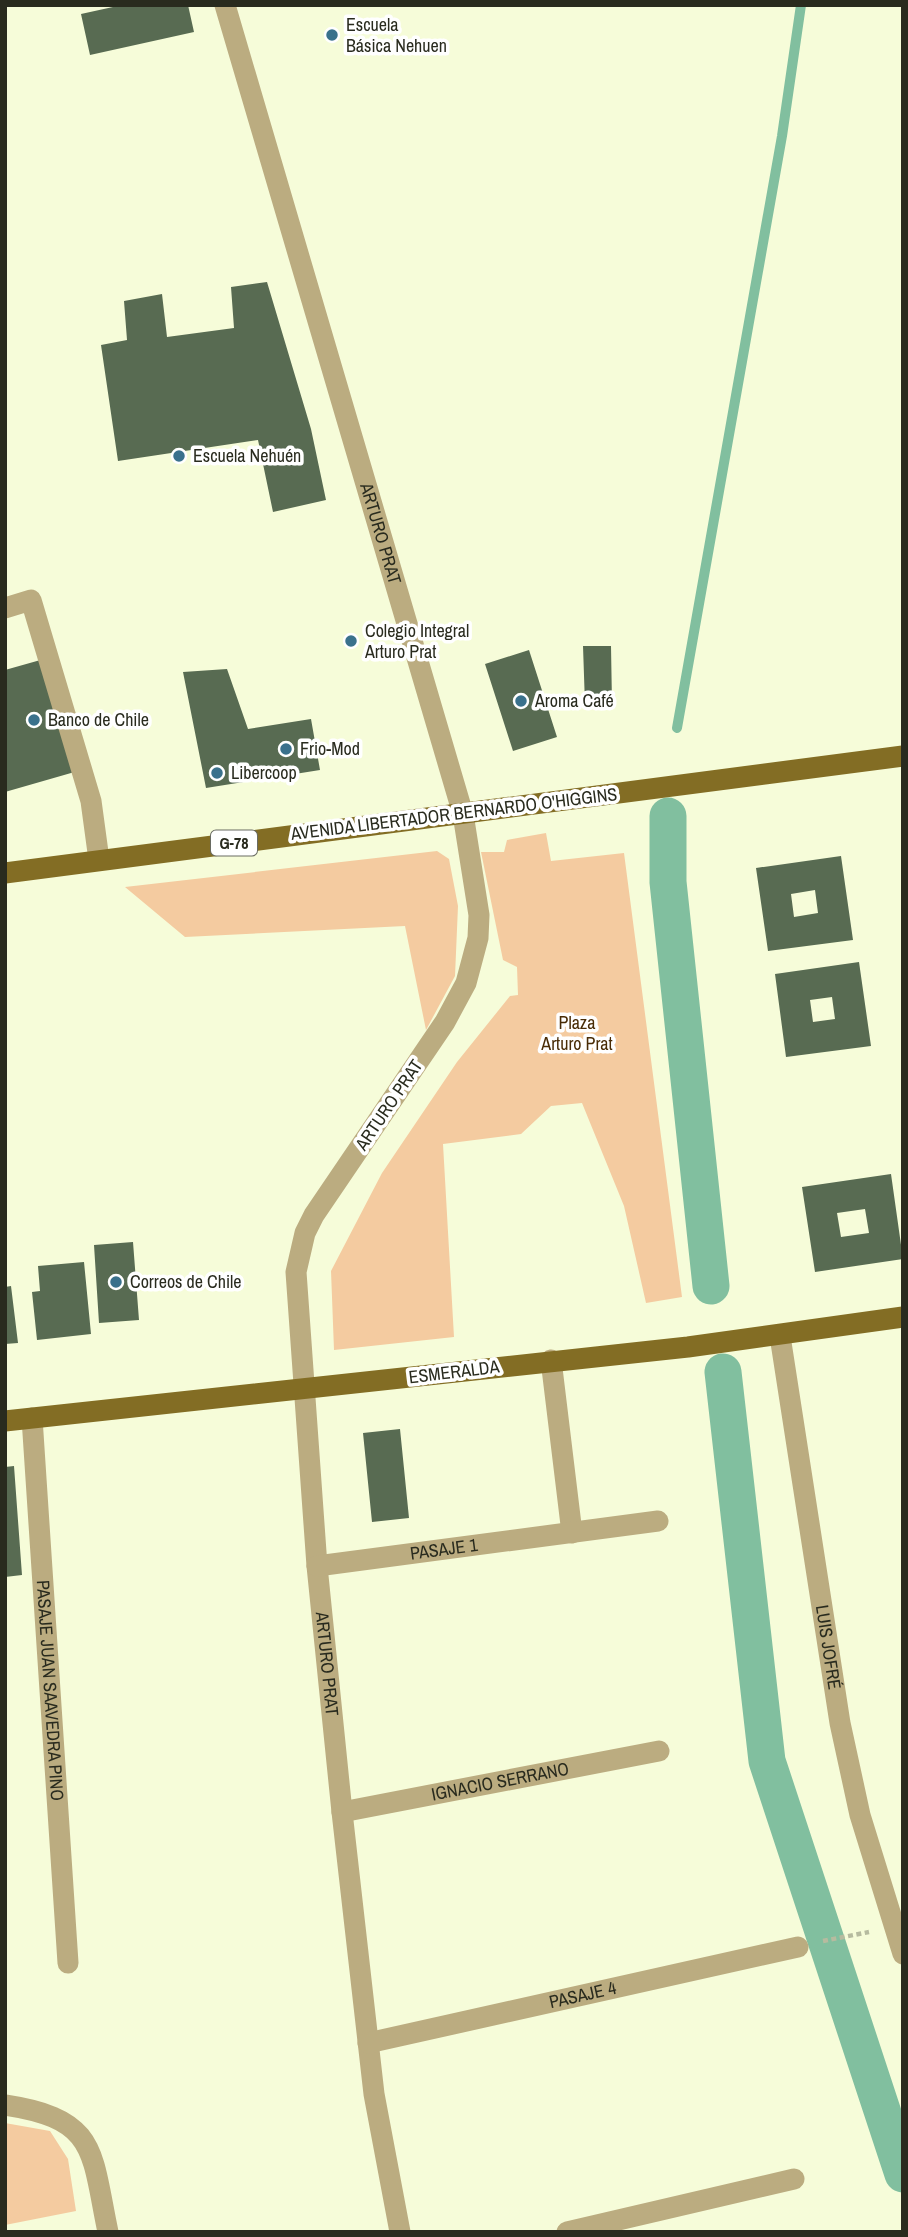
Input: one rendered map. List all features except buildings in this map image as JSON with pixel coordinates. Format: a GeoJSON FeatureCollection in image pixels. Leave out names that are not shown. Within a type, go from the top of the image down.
{"type":"FeatureCollection","features":[{"type":"Feature","properties":{"kind":"main road","name":"AVENIDA LIBERTADOR BERNARDO O'HIGGINS"},"geometry":{"type":"LineString","coordinates":[[5,873],[903,756]]}},
{"type":"Feature","properties":{"kind":"main road","name":"ESMERALDA"},"geometry":{"type":"LineString","coordinates":[[5,1421],[780,1336],[903,1317]]}},
{"type":"Feature","properties":{"kind":"street","name":"ARTURO PRAT"},"geometry":{"type":"LineString","coordinates":[[226,5],[463,814],[478,892],[478,938],[474,961],[457,1003],[305,1233],[296,1272],[317,1566],[342,1812],[378,2125],[400,2232]]}},
{"type":"Feature","properties":{"kind":"street"},"geometry":{"type":"LineString","coordinates":[[5,608],[31,600],[91,801],[99,860]]}},
{"type":"Feature","properties":{"kind":"street","name":"LUIS JOFRÉ"},"geometry":{"type":"LineString","coordinates":[[780,1336],[840,1723],[860,1815],[899,1927],[903,1954]]}},
{"type":"Feature","properties":{"kind":"street"},"geometry":{"type":"LineString","coordinates":[[551,1360],[572,1533]]}},
{"type":"Feature","properties":{"kind":"street","name":"PASAJE JUAN SAAVEDRA PINO"},"geometry":{"type":"LineString","coordinates":[[32,1418],[68,1962]]}},
{"type":"Feature","properties":{"kind":"street","name":"PASAJE 1"},"geometry":{"type":"LineString","coordinates":[[317,1566],[658,1521]]}},
{"type":"Feature","properties":{"kind":"street","name":"IGNACIO SERRANO"},"geometry":{"type":"LineString","coordinates":[[342,1812],[659,1751]]}},
{"type":"Feature","properties":{"kind":"street","name":"PASAJE 4"},"geometry":{"type":"LineString","coordinates":[[368,2043],[807,1944]]}},
{"type":"Feature","properties":{"kind":"street"},"geometry":{"type":"LineString","coordinates":[[5,2105],[45,2112],[69,2124],[80,2136],[95,2170],[108,2232]]}},
{"type":"Feature","properties":{"kind":"street"},"geometry":{"type":"LineString","coordinates":[[568,2232],[794,2179]]}},
{"type":"Feature","properties":{"kind":"path"},"geometry":{"type":"LineString","coordinates":[[807,1944],[850,1935]]}},
{"type":"Feature","properties":{"kind":"green space","name":"Plaza Arturo Prat"},"geometry":{"type":"Polygon","coordinates":[[[546,833],[551,861],[624,853],[682,1297],[646,1303],[624,1206],[582,1103],[551,1106],[521,1134],[443,1144],[454,1337],[334,1350],[331,1271],[382,1173],[457,1062],[510,996],[518,995],[517,967],[503,960],[481,852],[504,852],[507,840],[546,833]]]}},
{"type":"Feature","properties":{"kind":"green space"},"geometry":{"type":"Polygon","coordinates":[[[437,851],[449,859],[458,906],[455,976],[426,1030],[405,926],[185,937],[125,887],[437,851]]]}},
{"type":"Feature","properties":{"kind":"green space"},"geometry":{"type":"Polygon","coordinates":[[[5,2123],[50,2131],[68,2159],[76,2211],[5,2225],[5,2123]]]}},
{"type":"Feature","properties":{"kind":"waterway"},"geometry":{"type":"LineString","coordinates":[[677,728],[782,136],[801,5]]}},
{"type":"Feature","properties":{"kind":"waterway"},"geometry":{"type":"LineString","coordinates":[[668,816],[668,882],[711,1286]]}},
{"type":"Feature","properties":{"kind":"waterway"},"geometry":{"type":"LineString","coordinates":[[723,1372],[767,1761],[903,2174]]}},
{"type":"Feature","properties":{"kind":"place","name":"Escuela Básica Nehuen"},"geometry":{"type":"Point","coordinates":[332,35]}},
{"type":"Feature","properties":{"kind":"place","name":"Escuela Nehuén"},"geometry":{"type":"Point","coordinates":[179,456]}},
{"type":"Feature","properties":{"kind":"place","name":"Colegio Integral Arturo Prat"},"geometry":{"type":"Point","coordinates":[351,641]}},
{"type":"Feature","properties":{"kind":"place","name":"Aroma Café"},"geometry":{"type":"Point","coordinates":[521,701]}},
{"type":"Feature","properties":{"kind":"place","name":"Banco de Chile"},"geometry":{"type":"Point","coordinates":[34,720]}},
{"type":"Feature","properties":{"kind":"place","name":"Frio-Mod"},"geometry":{"type":"Point","coordinates":[286,749]}},
{"type":"Feature","properties":{"kind":"place","name":"Libercoop"},"geometry":{"type":"Point","coordinates":[217,773]}},
{"type":"Feature","properties":{"kind":"place","name":"Correos de Chile"},"geometry":{"type":"Point","coordinates":[116,1282]}}]}
